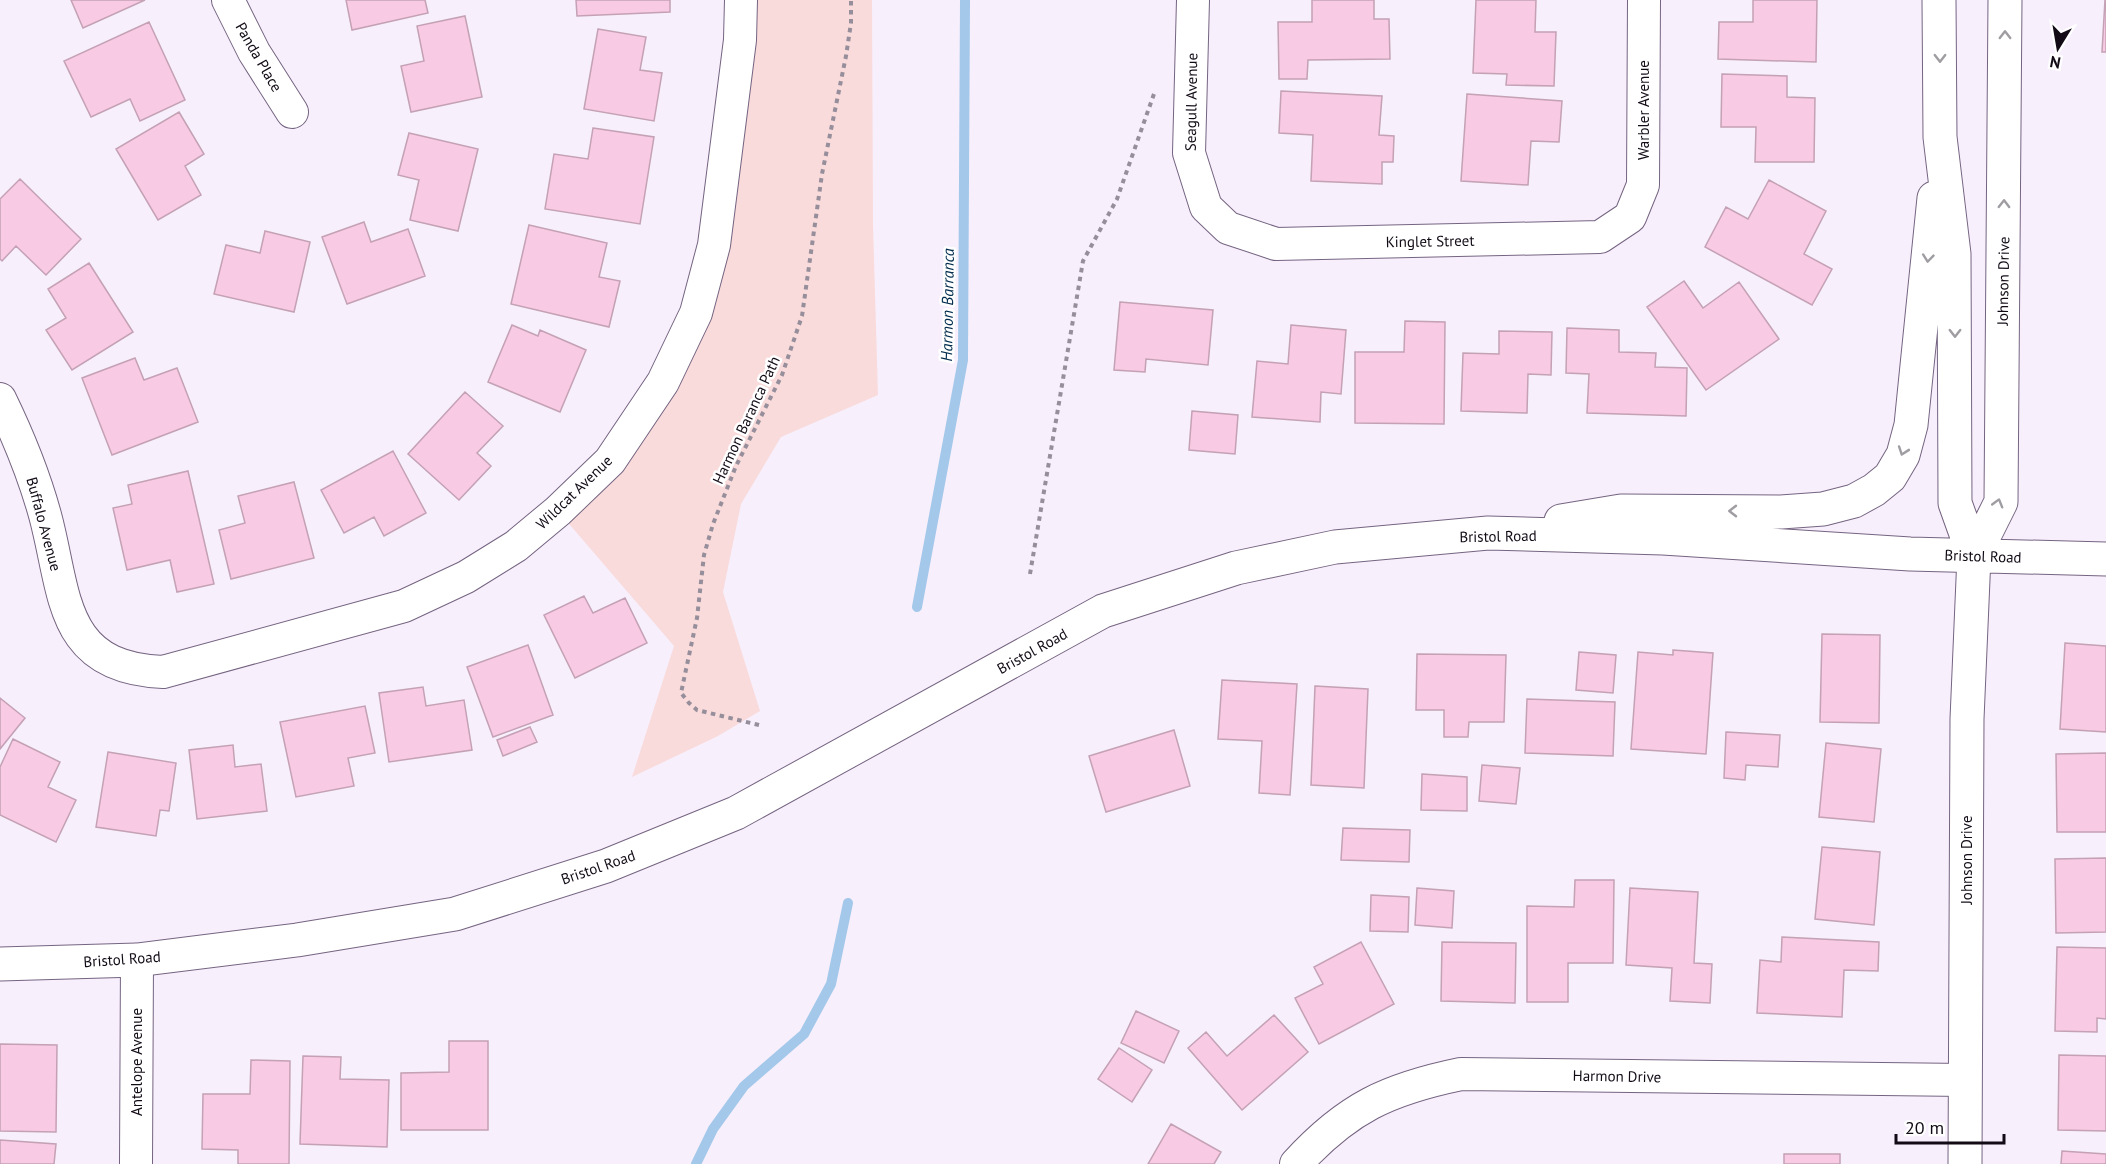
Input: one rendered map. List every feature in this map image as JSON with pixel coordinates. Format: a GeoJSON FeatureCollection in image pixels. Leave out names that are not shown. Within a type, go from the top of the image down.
{"type":"FeatureCollection","features":[{"type":"Feature","properties":{"kind":"main road","name":"Johnson Drive"},"geometry":{"type":"LineString","coordinates":[[1940,0],[1940,137],[1954,254],[1955,503],[1974,556],[1967,719],[1965,1164]]}},
{"type":"Feature","properties":{"kind":"main road","name":"Johnson Drive"},"geometry":{"type":"LineString","coordinates":[[1974,556],[2001,502],[2005,0]]}},
{"type":"Feature","properties":{"kind":"main road"},"geometry":{"type":"LineString","coordinates":[[1488,533],[1621,511],[1781,512],[1823,509],[1854,501],[1874,490],[1890,477],[1903,456],[1911,425],[1940,137]]}},
{"type":"Feature","properties":{"kind":"main road","name":"Bristol Road"},"geometry":{"type":"LineString","coordinates":[[0,964],[136,960],[297,940],[455,914],[606,866],[736,813],[1103,611],[1236,568],[1335,547],[1488,533],[1663,538],[1898,553],[2106,559]]}},
{"type":"Feature","properties":{"kind":"street","name":"Panda Place"},"geometry":{"type":"LineString","coordinates":[[228,0],[254,52],[292,112]]}},
{"type":"Feature","properties":{"kind":"street","name":"Wildcat Avenue"},"geometry":{"type":"LineString","coordinates":[[90,647],[109,660],[124,666],[143,671],[163,672],[404,606],[466,578],[516,546],[558,512],[610,461],[663,382],[696,313],[714,245],[740,40],[741,0]]}},
{"type":"Feature","properties":{"kind":"street","name":"Seagull Avenue"},"geometry":{"type":"LineString","coordinates":[[1193,0],[1189,153],[1206,207],[1228,228]]}},
{"type":"Feature","properties":{"kind":"street","name":"Warbler Avenue"},"geometry":{"type":"LineString","coordinates":[[1630,217],[1643,185],[1644,0]]}},
{"type":"Feature","properties":{"kind":"street","name":"Kinglet Street"},"geometry":{"type":"LineString","coordinates":[[1228,228],[1276,244],[1600,237],[1630,217]]}},
{"type":"Feature","properties":{"kind":"street","name":"Buffalo Avenue"},"geometry":{"type":"LineString","coordinates":[[0,399],[36,485],[67,610],[77,632],[90,647]]}},
{"type":"Feature","properties":{"kind":"street","name":"Antelope Avenue"},"geometry":{"type":"LineString","coordinates":[[136,960],[136,1164]]}},
{"type":"Feature","properties":{"kind":"street","name":"Harmon Drive"},"geometry":{"type":"LineString","coordinates":[[1296,1164],[1316,1142],[1347,1117],[1383,1096],[1422,1082],[1461,1074],[1965,1080]]}},
{"type":"Feature","properties":{"kind":"path","name":"Harmon Baranca Path"},"geometry":{"type":"LineString","coordinates":[[759,725],[697,710],[688,704],[681,693],[697,618],[704,555],[713,524],[736,466],[782,375],[802,316],[822,174],[846,56],[851,23],[851,0]]}},
{"type":"Feature","properties":{"kind":"path"},"geometry":{"type":"LineString","coordinates":[[1030,574],[1083,261],[1117,199],[1157,84]]}},
{"type":"Feature","properties":{"kind":"shaded area"},"geometry":{"type":"Polygon","coordinates":[[[741,0],[872,0],[873,225],[878,395],[781,437],[741,504],[723,592],[760,711],[718,736],[632,777],[674,646],[558,511],[696,313],[741,0]]]}},
{"type":"Feature","properties":{"kind":"building"},"geometry":{"type":"Polygon","coordinates":[[[71,0],[145,0],[83,28],[71,0]]]}},
{"type":"Feature","properties":{"kind":"building"},"geometry":{"type":"Polygon","coordinates":[[[346,0],[425,0],[428,13],[352,30],[346,0]]]}},
{"type":"Feature","properties":{"kind":"building"},"geometry":{"type":"Polygon","coordinates":[[[576,0],[670,0],[670,12],[577,16],[576,0]]]}},
{"type":"Feature","properties":{"kind":"building"},"geometry":{"type":"Polygon","coordinates":[[[1312,0],[1374,0],[1374,19],[1389,19],[1390,59],[1308,60],[1307,79],[1279,79],[1278,22],[1312,22],[1312,0]]]}},
{"type":"Feature","properties":{"kind":"building"},"geometry":{"type":"Polygon","coordinates":[[[1476,0],[1536,0],[1535,32],[1556,32],[1554,86],[1506,85],[1507,74],[1473,73],[1476,0]]]}},
{"type":"Feature","properties":{"kind":"building"},"geometry":{"type":"Polygon","coordinates":[[[1753,0],[1817,0],[1816,62],[1718,59],[1719,22],[1753,22],[1753,0]]]}},
{"type":"Feature","properties":{"kind":"building"},"geometry":{"type":"Polygon","coordinates":[[[2105,0],[2106,52],[2102,52],[2105,0]]]}},
{"type":"Feature","properties":{"kind":"building"},"geometry":{"type":"Polygon","coordinates":[[[465,16],[482,97],[411,112],[401,66],[424,61],[417,26],[465,16]]]}},
{"type":"Feature","properties":{"kind":"building"},"geometry":{"type":"Polygon","coordinates":[[[149,22],[185,100],[140,121],[130,99],[91,117],[64,61],[149,22]]]}},
{"type":"Feature","properties":{"kind":"building"},"geometry":{"type":"Polygon","coordinates":[[[598,29],[646,37],[640,70],[662,73],[654,121],[584,109],[598,29]]]}},
{"type":"Feature","properties":{"kind":"building"},"geometry":{"type":"Polygon","coordinates":[[[1722,74],[1787,76],[1787,97],[1815,98],[1814,162],[1755,162],[1756,127],[1721,127],[1722,74]]]}},
{"type":"Feature","properties":{"kind":"building"},"geometry":{"type":"Polygon","coordinates":[[[1281,91],[1382,96],[1379,135],[1394,136],[1393,162],[1382,162],[1382,184],[1311,181],[1313,135],[1279,133],[1281,91]]]}},
{"type":"Feature","properties":{"kind":"building"},"geometry":{"type":"Polygon","coordinates":[[[1467,94],[1562,101],[1559,142],[1531,141],[1528,185],[1461,181],[1467,94]]]}},
{"type":"Feature","properties":{"kind":"building"},"geometry":{"type":"Polygon","coordinates":[[[179,112],[204,154],[185,166],[201,195],[158,220],[116,149],[179,112]]]}},
{"type":"Feature","properties":{"kind":"building"},"geometry":{"type":"Polygon","coordinates":[[[593,128],[654,137],[640,224],[545,209],[554,154],[588,159],[593,128]]]}},
{"type":"Feature","properties":{"kind":"building"},"geometry":{"type":"Polygon","coordinates":[[[409,133],[478,149],[458,231],[410,220],[419,180],[398,175],[409,133]]]}},
{"type":"Feature","properties":{"kind":"building"},"geometry":{"type":"Polygon","coordinates":[[[20,179],[81,239],[46,275],[16,246],[2,261],[0,259],[0,199],[20,179]]]}},
{"type":"Feature","properties":{"kind":"building"},"geometry":{"type":"Polygon","coordinates":[[[1769,180],[1826,211],[1804,254],[1832,269],[1812,305],[1705,247],[1726,207],[1748,219],[1769,180]]]}},
{"type":"Feature","properties":{"kind":"building"},"geometry":{"type":"Polygon","coordinates":[[[364,222],[371,242],[408,229],[425,276],[347,304],[322,237],[364,222]]]}},
{"type":"Feature","properties":{"kind":"building"},"geometry":{"type":"Polygon","coordinates":[[[529,225],[607,243],[599,277],[620,281],[609,327],[511,304],[529,225]]]}},
{"type":"Feature","properties":{"kind":"building"},"geometry":{"type":"Polygon","coordinates":[[[265,231],[310,242],[294,312],[214,294],[226,245],[260,253],[265,231]]]}},
{"type":"Feature","properties":{"kind":"building"},"geometry":{"type":"Polygon","coordinates":[[[89,263],[133,332],[72,370],[46,330],[66,318],[48,289],[89,263]]]}},
{"type":"Feature","properties":{"kind":"building"},"geometry":{"type":"Polygon","coordinates":[[[1684,281],[1703,308],[1739,282],[1779,339],[1706,390],[1647,307],[1684,281]]]}},
{"type":"Feature","properties":{"kind":"building"},"geometry":{"type":"Polygon","coordinates":[[[1120,302],[1213,310],[1208,365],[1146,359],[1145,372],[1114,370],[1120,302]]]}},
{"type":"Feature","properties":{"kind":"building"},"geometry":{"type":"Polygon","coordinates":[[[1405,321],[1445,322],[1444,424],[1355,423],[1355,352],[1404,352],[1405,321]]]}},
{"type":"Feature","properties":{"kind":"building"},"geometry":{"type":"Polygon","coordinates":[[[512,325],[538,336],[540,330],[586,350],[560,412],[488,382],[512,325]]]}},
{"type":"Feature","properties":{"kind":"building"},"geometry":{"type":"Polygon","coordinates":[[[1291,325],[1346,330],[1341,394],[1321,392],[1320,422],[1252,417],[1257,361],[1288,364],[1291,325]]]}},
{"type":"Feature","properties":{"kind":"building"},"geometry":{"type":"Polygon","coordinates":[[[1567,328],[1619,330],[1619,352],[1656,353],[1655,367],[1687,368],[1686,416],[1587,413],[1589,374],[1566,373],[1567,328]]]}},
{"type":"Feature","properties":{"kind":"building"},"geometry":{"type":"Polygon","coordinates":[[[1499,331],[1552,332],[1551,375],[1528,374],[1527,413],[1461,411],[1463,353],[1499,354],[1499,331]]]}},
{"type":"Feature","properties":{"kind":"building"},"geometry":{"type":"Polygon","coordinates":[[[135,358],[144,380],[177,368],[198,422],[112,455],[82,378],[135,358]]]}},
{"type":"Feature","properties":{"kind":"building"},"geometry":{"type":"Polygon","coordinates":[[[465,392],[503,426],[477,453],[491,466],[459,500],[408,454],[465,392]]]}},
{"type":"Feature","properties":{"kind":"building"},"geometry":{"type":"Polygon","coordinates":[[[1192,411],[1238,415],[1235,454],[1189,450],[1192,411]]]}},
{"type":"Feature","properties":{"kind":"building"},"geometry":{"type":"Polygon","coordinates":[[[393,451],[426,513],[384,536],[374,517],[344,533],[321,490],[393,451]]]}},
{"type":"Feature","properties":{"kind":"building"},"geometry":{"type":"Polygon","coordinates":[[[188,471],[214,584],[177,592],[170,560],[127,570],[113,508],[132,504],[128,485],[188,471]]]}},
{"type":"Feature","properties":{"kind":"building"},"geometry":{"type":"Polygon","coordinates":[[[294,482],[314,558],[231,579],[219,530],[245,523],[238,496],[294,482]]]}},
{"type":"Feature","properties":{"kind":"building"},"geometry":{"type":"Polygon","coordinates":[[[584,596],[593,613],[625,598],[647,643],[575,678],[544,615],[584,596]]]}},
{"type":"Feature","properties":{"kind":"building"},"geometry":{"type":"Polygon","coordinates":[[[1822,634],[1880,635],[1879,723],[1820,722],[1822,634]]]}},
{"type":"Feature","properties":{"kind":"building"},"geometry":{"type":"Polygon","coordinates":[[[2065,643],[2106,646],[2106,732],[2060,729],[2065,643]]]}},
{"type":"Feature","properties":{"kind":"building"},"geometry":{"type":"Polygon","coordinates":[[[528,645],[553,715],[493,737],[467,667],[528,645]]]}},
{"type":"Feature","properties":{"kind":"building"},"geometry":{"type":"Polygon","coordinates":[[[1673,650],[1713,653],[1706,754],[1631,749],[1638,652],[1673,655],[1673,650]]]}},
{"type":"Feature","properties":{"kind":"building"},"geometry":{"type":"Polygon","coordinates":[[[1579,652],[1616,655],[1613,693],[1576,690],[1579,652]]]}},
{"type":"Feature","properties":{"kind":"building"},"geometry":{"type":"Polygon","coordinates":[[[1417,654],[1506,655],[1504,722],[1469,722],[1468,737],[1444,737],[1444,710],[1416,710],[1417,654]]]}},
{"type":"Feature","properties":{"kind":"building"},"geometry":{"type":"Polygon","coordinates":[[[1222,680],[1297,684],[1290,795],[1259,793],[1262,741],[1218,739],[1222,680]]]}},
{"type":"Feature","properties":{"kind":"building"},"geometry":{"type":"Polygon","coordinates":[[[1315,686],[1368,689],[1364,788],[1311,785],[1315,686]]]}},
{"type":"Feature","properties":{"kind":"building"},"geometry":{"type":"Polygon","coordinates":[[[423,687],[426,706],[464,700],[472,750],[389,762],[379,693],[423,687]]]}},
{"type":"Feature","properties":{"kind":"building"},"geometry":{"type":"Polygon","coordinates":[[[0,698],[25,718],[0,749],[0,698]]]}},
{"type":"Feature","properties":{"kind":"building"},"geometry":{"type":"Polygon","coordinates":[[[1527,699],[1615,702],[1613,756],[1525,753],[1527,699]]]}},
{"type":"Feature","properties":{"kind":"building"},"geometry":{"type":"Polygon","coordinates":[[[365,706],[375,753],[348,758],[354,786],[296,797],[280,722],[365,706]]]}},
{"type":"Feature","properties":{"kind":"building"},"geometry":{"type":"Polygon","coordinates":[[[530,727],[537,742],[503,756],[497,740],[530,727]]]}},
{"type":"Feature","properties":{"kind":"building"},"geometry":{"type":"Polygon","coordinates":[[[1174,730],[1190,786],[1106,812],[1089,756],[1174,730]]]}},
{"type":"Feature","properties":{"kind":"building"},"geometry":{"type":"Polygon","coordinates":[[[1726,732],[1780,735],[1778,767],[1746,765],[1745,780],[1724,778],[1726,732]]]}},
{"type":"Feature","properties":{"kind":"building"},"geometry":{"type":"Polygon","coordinates":[[[13,739],[60,762],[48,787],[76,800],[56,842],[0,815],[0,767],[13,739]]]}},
{"type":"Feature","properties":{"kind":"building"},"geometry":{"type":"Polygon","coordinates":[[[1826,743],[1881,749],[1874,822],[1819,817],[1826,743]]]}},
{"type":"Feature","properties":{"kind":"building"},"geometry":{"type":"Polygon","coordinates":[[[233,745],[235,767],[261,764],[267,811],[197,819],[189,750],[233,745]]]}},
{"type":"Feature","properties":{"kind":"building"},"geometry":{"type":"Polygon","coordinates":[[[108,752],[176,763],[169,811],[160,810],[156,836],[96,827],[108,752]]]}},
{"type":"Feature","properties":{"kind":"building"},"geometry":{"type":"Polygon","coordinates":[[[2106,753],[2106,832],[2057,832],[2056,754],[2106,753]]]}},
{"type":"Feature","properties":{"kind":"building"},"geometry":{"type":"Polygon","coordinates":[[[1482,765],[1520,768],[1516,804],[1479,801],[1482,765]]]}},
{"type":"Feature","properties":{"kind":"building"},"geometry":{"type":"Polygon","coordinates":[[[1422,774],[1467,777],[1467,811],[1421,810],[1422,774]]]}},
{"type":"Feature","properties":{"kind":"building"},"geometry":{"type":"Polygon","coordinates":[[[1343,828],[1410,830],[1409,862],[1341,860],[1343,828]]]}},
{"type":"Feature","properties":{"kind":"building"},"geometry":{"type":"Polygon","coordinates":[[[1822,847],[1880,852],[1874,925],[1815,919],[1822,847]]]}},
{"type":"Feature","properties":{"kind":"building"},"geometry":{"type":"Polygon","coordinates":[[[2106,858],[2106,932],[2056,933],[2055,859],[2106,858]]]}},
{"type":"Feature","properties":{"kind":"building"},"geometry":{"type":"Polygon","coordinates":[[[1575,880],[1614,880],[1613,963],[1568,963],[1568,1002],[1527,1002],[1527,906],[1574,907],[1575,880]]]}},
{"type":"Feature","properties":{"kind":"building"},"geometry":{"type":"Polygon","coordinates":[[[1417,888],[1454,891],[1452,928],[1415,925],[1417,888]]]}},
{"type":"Feature","properties":{"kind":"building"},"geometry":{"type":"Polygon","coordinates":[[[1630,888],[1698,892],[1694,963],[1712,964],[1710,1003],[1670,1001],[1672,968],[1626,965],[1630,888]]]}},
{"type":"Feature","properties":{"kind":"building"},"geometry":{"type":"Polygon","coordinates":[[[1371,895],[1409,897],[1408,932],[1370,931],[1371,895]]]}},
{"type":"Feature","properties":{"kind":"building"},"geometry":{"type":"Polygon","coordinates":[[[1782,937],[1879,942],[1878,971],[1844,970],[1842,1017],[1757,1013],[1760,960],[1781,962],[1782,937]]]}},
{"type":"Feature","properties":{"kind":"building"},"geometry":{"type":"Polygon","coordinates":[[[1361,942],[1394,1004],[1319,1044],[1295,998],[1323,984],[1314,967],[1361,942]]]}},
{"type":"Feature","properties":{"kind":"building"},"geometry":{"type":"Polygon","coordinates":[[[1442,942],[1516,943],[1515,1003],[1441,1001],[1442,942]]]}},
{"type":"Feature","properties":{"kind":"building"},"geometry":{"type":"Polygon","coordinates":[[[2057,947],[2106,948],[2106,1019],[2097,1018],[2097,1032],[2055,1031],[2057,947]]]}},
{"type":"Feature","properties":{"kind":"building"},"geometry":{"type":"Polygon","coordinates":[[[1136,1011],[1179,1031],[1164,1063],[1121,1043],[1136,1011]]]}},
{"type":"Feature","properties":{"kind":"building"},"geometry":{"type":"Polygon","coordinates":[[[1274,1015],[1308,1052],[1242,1110],[1188,1048],[1206,1032],[1227,1056],[1274,1015]]]}},
{"type":"Feature","properties":{"kind":"building"},"geometry":{"type":"Polygon","coordinates":[[[449,1041],[488,1041],[488,1130],[401,1130],[401,1073],[449,1072],[449,1041]]]}},
{"type":"Feature","properties":{"kind":"building"},"geometry":{"type":"Polygon","coordinates":[[[0,1044],[57,1045],[56,1132],[0,1131],[0,1044]]]}},
{"type":"Feature","properties":{"kind":"building"},"geometry":{"type":"Polygon","coordinates":[[[1119,1048],[1152,1070],[1132,1102],[1098,1079],[1119,1048]]]}},
{"type":"Feature","properties":{"kind":"building"},"geometry":{"type":"Polygon","coordinates":[[[2059,1055],[2106,1056],[2106,1131],[2058,1130],[2059,1055]]]}},
{"type":"Feature","properties":{"kind":"building"},"geometry":{"type":"Polygon","coordinates":[[[303,1056],[341,1057],[340,1079],[389,1080],[387,1147],[300,1144],[303,1056]]]}},
{"type":"Feature","properties":{"kind":"building"},"geometry":{"type":"Polygon","coordinates":[[[251,1060],[290,1061],[289,1164],[238,1164],[238,1150],[202,1149],[203,1094],[250,1094],[251,1060]]]}},
{"type":"Feature","properties":{"kind":"building"},"geometry":{"type":"Polygon","coordinates":[[[1171,1124],[1221,1152],[1214,1164],[1148,1164],[1171,1124]]]}},
{"type":"Feature","properties":{"kind":"building"},"geometry":{"type":"Polygon","coordinates":[[[0,1140],[56,1144],[54,1164],[0,1164],[0,1140]]]}},
{"type":"Feature","properties":{"kind":"building"},"geometry":{"type":"Polygon","coordinates":[[[2062,1151],[2106,1154],[2106,1164],[2061,1164],[2062,1151]]]}},
{"type":"Feature","properties":{"kind":"building"},"geometry":{"type":"Polygon","coordinates":[[[1784,1154],[1840,1154],[1840,1164],[1784,1164],[1784,1154]]]}},
{"type":"Feature","properties":{"kind":"waterway","name":"Harmon Barranca"},"geometry":{"type":"LineString","coordinates":[[917,607],[963,360],[965,0]]}},
{"type":"Feature","properties":{"kind":"waterway","name":"Harmon Barranca"},"geometry":{"type":"LineString","coordinates":[[696,1164],[713,1129],[744,1086],[804,1034],[831,984],[848,903]]}}]}
